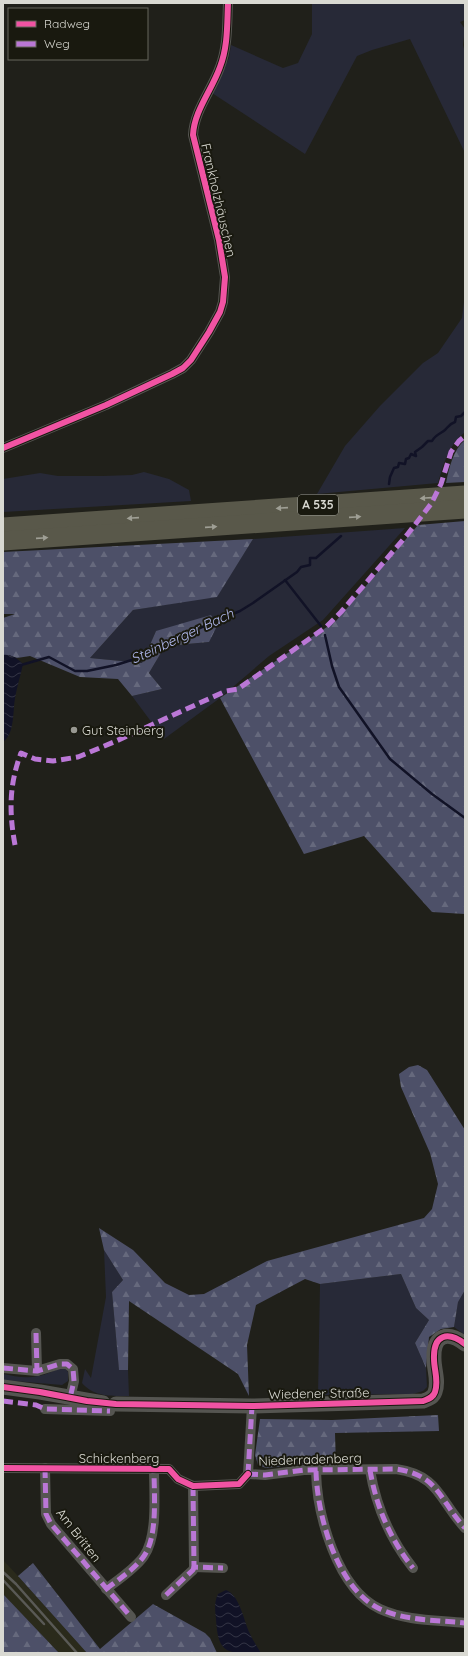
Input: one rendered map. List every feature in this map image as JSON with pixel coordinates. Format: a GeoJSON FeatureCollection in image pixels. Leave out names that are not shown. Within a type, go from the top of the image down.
{"type":"FeatureCollection","features":[{"type":"Feature","properties":{"kind":"highway","name":"A 535"},"geometry":{"type":"LineString","coordinates":[[3,541],[465,495]]}},
{"type":"Feature","properties":{"kind":"highway","name":"A 535"},"geometry":{"type":"LineString","coordinates":[[3,527],[172,523],[465,509]]}},
{"type":"Feature","properties":{"kind":"main road","name":"Wiedener Straße"},"geometry":{"type":"LineString","coordinates":[[3,1387],[40,1392],[107,1407],[252,1406],[423,1401],[431,1398],[435,1393],[437,1382],[434,1359],[435,1350],[440,1339],[448,1335],[456,1337],[465,1344]]}},
{"type":"Feature","properties":{"kind":"street","name":"Frankholzhäuschen"},"geometry":{"type":"LineString","coordinates":[[3,448],[106,405],[183,368],[199,349],[220,312],[225,291],[222,256],[193,135],[193,126],[220,68],[226,48],[228,3]]}},
{"type":"Feature","properties":{"kind":"street"},"geometry":{"type":"LineString","coordinates":[[36,1333],[37,1371]]}},
{"type":"Feature","properties":{"kind":"street"},"geometry":{"type":"LineString","coordinates":[[3,1368],[37,1371],[60,1364],[67,1364],[73,1369],[74,1381],[70,1398]]}},
{"type":"Feature","properties":{"kind":"street","name":"Niederradenberg"},"geometry":{"type":"LineString","coordinates":[[252,1406],[248,1474],[265,1475],[304,1470],[396,1469],[410,1471],[421,1476],[430,1483],[441,1495],[455,1517],[465,1528]]}},
{"type":"Feature","properties":{"kind":"street"},"geometry":{"type":"LineString","coordinates":[[45,1409],[107,1407]]}},
{"type":"Feature","properties":{"kind":"street","name":"Schickenberg"},"geometry":{"type":"LineString","coordinates":[[3,1468],[169,1469],[178,1479],[193,1486]]}},
{"type":"Feature","properties":{"kind":"street","name":"Am Britten"},"geometry":{"type":"LineString","coordinates":[[45,1468],[46,1514],[51,1524],[131,1617]]}},
{"type":"Feature","properties":{"kind":"street"},"geometry":{"type":"LineString","coordinates":[[106,1589],[143,1558],[148,1548],[153,1533],[154,1469]]}},
{"type":"Feature","properties":{"kind":"street","name":"Niederradenberg"},"geometry":{"type":"LineString","coordinates":[[370,1470],[373,1491],[383,1519],[397,1546],[413,1568]]}},
{"type":"Feature","properties":{"kind":"street"},"geometry":{"type":"LineString","coordinates":[[316,1471],[317,1493],[327,1534],[342,1570],[351,1586],[365,1600],[380,1609],[396,1615],[465,1623]]}},
{"type":"Feature","properties":{"kind":"street"},"geometry":{"type":"LineString","coordinates":[[166,1595],[193,1570],[194,1567],[193,1486],[239,1484],[248,1474]]}},
{"type":"Feature","properties":{"kind":"street"},"geometry":{"type":"LineString","coordinates":[[194,1567],[223,1568]]}},
{"type":"Feature","properties":{"kind":"shaded area"},"geometry":{"type":"Polygon","coordinates":[[[312,3],[465,3],[465,20],[460,22],[465,29],[463,45],[465,53],[465,153],[410,39],[357,56],[305,154],[212,93],[229,58],[231,45],[283,68],[298,63],[312,34],[312,3]]]}},
{"type":"Feature","properties":{"kind":"shaded area"},"geometry":{"type":"Polygon","coordinates":[[[465,294],[465,432],[454,443],[445,462],[438,483],[317,494],[345,446],[380,406],[423,363],[438,353],[462,318],[465,294]]]}},
{"type":"Feature","properties":{"kind":"shaded area"},"geometry":{"type":"Polygon","coordinates":[[[144,472],[169,479],[189,490],[191,501],[3,512],[3,479],[40,473],[58,476],[103,476],[132,475],[144,472]]]}},
{"type":"Feature","properties":{"kind":"shaded area"},"geometry":{"type":"Polygon","coordinates":[[[405,528],[323,620],[269,656],[220,698],[164,739],[132,696],[162,689],[149,673],[165,646],[209,642],[156,631],[142,663],[90,658],[133,610],[217,596],[253,539],[405,528]]]}},
{"type":"Feature","properties":{"kind":"shaded area"},"geometry":{"type":"Polygon","coordinates":[[[104,1250],[123,1280],[112,1292],[119,1369],[128,1370],[129,1396],[103,1395],[92,1391],[82,1383],[85,1369],[91,1378],[106,1297],[104,1250]]]}},
{"type":"Feature","properties":{"kind":"shaded area"},"geometry":{"type":"Polygon","coordinates":[[[401,1274],[416,1308],[429,1320],[415,1343],[426,1368],[427,1387],[423,1391],[413,1394],[318,1395],[320,1284],[401,1274]]]}},
{"type":"Feature","properties":{"kind":"shaded area"},"geometry":{"type":"Polygon","coordinates":[[[465,1290],[465,1335],[454,1327],[458,1301],[465,1290]]]}},
{"type":"Feature","properties":{"kind":"shaded area"},"geometry":{"type":"Polygon","coordinates":[[[65,1368],[68,1372],[68,1381],[62,1385],[3,1380],[3,1374],[20,1377],[34,1377],[65,1368]]]}},
{"type":"Feature","properties":{"kind":"shaded area"},"geometry":{"type":"Polygon","coordinates":[[[3,1560],[87,1653],[59,1653],[3,1594],[3,1560]]]}},
{"type":"Feature","properties":{"kind":"green space"},"geometry":{"type":"Polygon","coordinates":[[[465,440],[465,482],[446,483],[450,465],[457,449],[465,440]]]}},
{"type":"Feature","properties":{"kind":"green space"},"geometry":{"type":"Polygon","coordinates":[[[465,521],[465,914],[432,912],[364,836],[304,854],[220,698],[336,621],[418,525],[465,521]]]}},
{"type":"Feature","properties":{"kind":"green space"},"geometry":{"type":"Polygon","coordinates":[[[253,539],[217,597],[133,610],[90,658],[142,663],[156,631],[211,615],[216,628],[209,642],[165,646],[149,673],[162,689],[132,696],[118,679],[80,677],[30,656],[17,658],[3,655],[3,618],[15,614],[3,614],[3,552],[253,539]]]}},
{"type":"Feature","properties":{"kind":"green space"},"geometry":{"type":"Polygon","coordinates":[[[418,1065],[427,1070],[465,1130],[465,1290],[458,1302],[454,1327],[441,1329],[429,1337],[426,1368],[415,1343],[429,1320],[416,1308],[401,1274],[320,1284],[305,1279],[256,1305],[247,1345],[249,1396],[238,1374],[129,1301],[128,1370],[119,1370],[112,1292],[123,1280],[104,1250],[99,1228],[133,1250],[165,1283],[189,1295],[204,1294],[267,1261],[424,1218],[432,1209],[438,1184],[430,1153],[401,1087],[399,1074],[409,1067],[418,1065]]]}},
{"type":"Feature","properties":{"kind":"green space"},"geometry":{"type":"Polygon","coordinates":[[[438,1415],[439,1431],[335,1433],[336,1466],[305,1464],[266,1468],[258,1465],[255,1455],[260,1419],[332,1420],[438,1415]]]}},
{"type":"Feature","properties":{"kind":"green space"},"geometry":{"type":"Polygon","coordinates":[[[33,1563],[100,1649],[153,1604],[205,1633],[210,1638],[217,1653],[87,1653],[18,1576],[33,1563]]]}},
{"type":"Feature","properties":{"kind":"green space"},"geometry":{"type":"Polygon","coordinates":[[[3,1594],[59,1653],[3,1653],[3,1594]]]}},
{"type":"Feature","properties":{"kind":"water"},"geometry":{"type":"Polygon","coordinates":[[[3,655],[14,657],[23,664],[15,696],[11,731],[3,742],[3,655]]]}},
{"type":"Feature","properties":{"kind":"water"},"geometry":{"type":"Polygon","coordinates":[[[226,1590],[235,1597],[250,1634],[261,1653],[233,1652],[222,1646],[217,1631],[215,1606],[218,1594],[226,1590]]]}},
{"type":"Feature","properties":{"kind":"waterway","name":"Steinberger Bach"},"geometry":{"type":"LineString","coordinates":[[389,484],[394,468],[398,467],[399,463],[405,464],[406,459],[409,458],[411,454],[416,456],[415,452],[428,441],[432,441],[436,436],[455,422],[456,417],[461,416],[465,412]]}},
{"type":"Feature","properties":{"kind":"waterway","name":"Steinberger Bach"},"geometry":{"type":"LineString","coordinates":[[21,665],[49,657],[75,671],[87,671],[116,665],[141,657],[174,639],[240,611],[297,572],[301,567],[310,565],[310,558],[316,558],[341,536]]}},
{"type":"Feature","properties":{"kind":"waterway"},"geometry":{"type":"LineString","coordinates":[[285,580],[321,626]]}},
{"type":"Feature","properties":{"kind":"waterway"},"geometry":{"type":"LineString","coordinates":[[325,635],[332,666],[339,687],[390,759],[432,794],[465,818]]}},
{"type":"Feature","properties":{"kind":"railway"},"geometry":{"type":"LineString","coordinates":[[3,1572],[16,1584],[77,1653]]}},
{"type":"Feature","properties":{"kind":"railway"},"geometry":{"type":"LineString","coordinates":[[3,1580],[44,1624]]}},
{"type":"Feature","properties":{"kind":"marked path"},"geometry":{"type":"LineString","coordinates":[[15,845],[11,799],[14,776],[21,753],[35,759],[53,761],[78,757],[226,691],[238,689],[326,627],[341,612],[407,535],[431,504],[441,484],[451,452],[459,441],[465,436]]}},
{"type":"Feature","properties":{"kind":"marked path"},"geometry":{"type":"LineString","coordinates":[[36,1333],[37,1371]]}},
{"type":"Feature","properties":{"kind":"marked path"},"geometry":{"type":"LineString","coordinates":[[3,1368],[37,1371],[60,1364],[67,1364],[73,1369],[74,1381],[70,1398]]}},
{"type":"Feature","properties":{"kind":"marked path"},"geometry":{"type":"LineString","coordinates":[[3,1401],[36,1405],[45,1409],[110,1411]]}},
{"type":"Feature","properties":{"kind":"marked path"},"geometry":{"type":"LineString","coordinates":[[248,1474],[252,1406]]}},
{"type":"Feature","properties":{"kind":"marked path"},"geometry":{"type":"LineString","coordinates":[[45,1468],[46,1514],[51,1524],[131,1617]]}},
{"type":"Feature","properties":{"kind":"marked path"},"geometry":{"type":"LineString","coordinates":[[106,1589],[136,1565],[144,1556],[148,1548],[153,1526],[155,1502],[154,1469]]}},
{"type":"Feature","properties":{"kind":"marked path"},"geometry":{"type":"LineString","coordinates":[[248,1474],[265,1475],[304,1470],[396,1469],[410,1472],[421,1477],[437,1490],[456,1518],[465,1528]]}},
{"type":"Feature","properties":{"kind":"marked path"},"geometry":{"type":"LineString","coordinates":[[370,1470],[376,1496],[385,1522],[397,1546],[413,1568]]}},
{"type":"Feature","properties":{"kind":"marked path"},"geometry":{"type":"LineString","coordinates":[[316,1471],[320,1508],[332,1549],[341,1568],[352,1585],[365,1599],[380,1609],[400,1616],[465,1623]]}},
{"type":"Feature","properties":{"kind":"marked path"},"geometry":{"type":"LineString","coordinates":[[193,1486],[194,1567],[223,1568]]}},
{"type":"Feature","properties":{"kind":"marked path"},"geometry":{"type":"LineString","coordinates":[[166,1595],[193,1570],[194,1567]]}},
{"type":"Feature","properties":{"kind":"cycle path"},"geometry":{"type":"LineString","coordinates":[[3,448],[106,405],[183,368],[191,360],[220,312],[223,302],[225,277],[219,240],[193,135],[194,126],[200,109],[217,76],[223,59],[227,35],[228,3]]}},
{"type":"Feature","properties":{"kind":"cycle path"},"geometry":{"type":"LineString","coordinates":[[3,1387],[87,1401],[116,1404],[252,1406],[423,1401],[433,1396],[436,1388],[434,1359],[436,1344],[443,1337],[447,1336],[453,1337],[465,1344]]}},
{"type":"Feature","properties":{"kind":"cycle path"},"geometry":{"type":"LineString","coordinates":[[3,1468],[169,1469],[178,1479],[193,1486],[239,1484],[248,1474]]}},
{"type":"Feature","properties":{"kind":"place","name":"Gut Steinberg"},"geometry":{"type":"Point","coordinates":[74,730]}}]}
